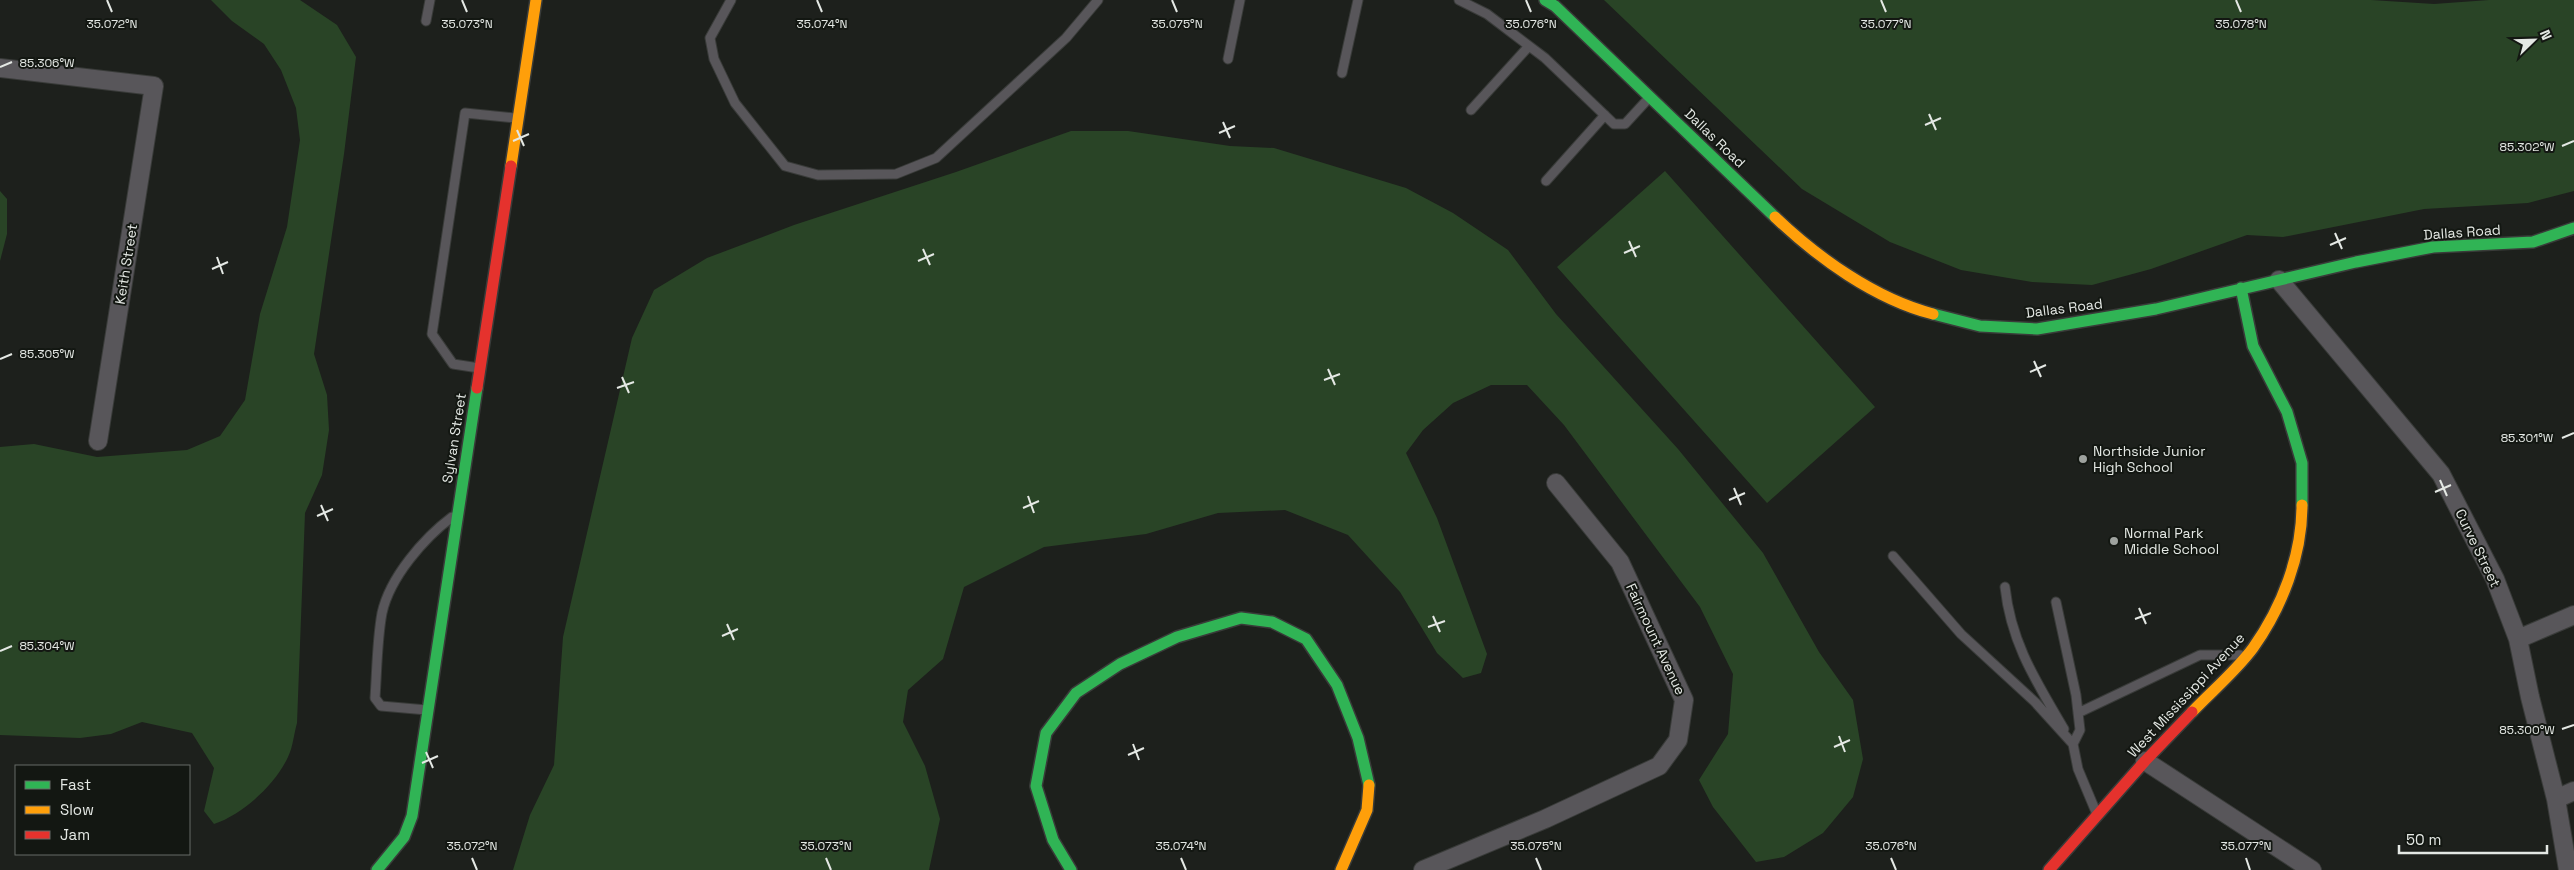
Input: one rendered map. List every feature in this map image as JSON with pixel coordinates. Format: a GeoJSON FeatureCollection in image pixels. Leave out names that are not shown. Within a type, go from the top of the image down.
{"type":"FeatureCollection","features":[{"type":"Feature","properties":{"kind":"street","name":"Sylvan Street"},"geometry":{"type":"LineString","coordinates":[[376,870],[404,837],[412,816],[536,0]]}},
{"type":"Feature","properties":{"kind":"street","name":"Dallas Road"},"geometry":{"type":"LineString","coordinates":[[1545,0],[1650,97],[1797,238],[1858,280],[1910,308],[1980,326],[2037,329],[2156,309],[2241,288],[2433,247],[2533,242],[2574,228]]}},
{"type":"Feature","properties":{"kind":"street","name":"Keith Street"},"geometry":{"type":"LineString","coordinates":[[0,68],[154,86],[98,441]]}},
{"type":"Feature","properties":{"kind":"street","name":"Curve Street"},"geometry":{"type":"LineString","coordinates":[[2280,280],[2441,474],[2495,579],[2518,638],[2556,799],[2568,870]]}},
{"type":"Feature","properties":{"kind":"street","name":"West Mississippi Avenue"},"geometry":{"type":"LineString","coordinates":[[2049,870],[2145,760],[2246,655],[2281,601],[2294,563],[2302,518],[2302,463],[2287,412],[2253,346],[2241,288]]}},
{"type":"Feature","properties":{"kind":"street","name":"Fairmount Avenue"},"geometry":{"type":"LineString","coordinates":[[1423,870],[1545,819],[1659,766],[1678,740],[1684,700],[1620,562],[1556,483]]}},
{"type":"Feature","properties":{"kind":"street"},"geometry":{"type":"LineString","coordinates":[[2518,638],[2574,615]]}},
{"type":"Feature","properties":{"kind":"street"},"geometry":{"type":"LineString","coordinates":[[1072,870],[1053,840],[1036,786],[1046,733],[1076,693],[1120,664],[1177,638],[1241,618],[1272,622],[1306,639],[1337,685],[1358,738],[1369,782],[1367,810],[1341,870]]}},
{"type":"Feature","properties":{"kind":"street"},"geometry":{"type":"LineString","coordinates":[[2145,760],[2312,870]]}},
{"type":"Feature","properties":{"kind":"street"},"geometry":{"type":"LineString","coordinates":[[2556,799],[2574,791]]}},
{"type":"Feature","properties":{"kind":"lane"},"geometry":{"type":"LineString","coordinates":[[426,21],[430,0]]}},
{"type":"Feature","properties":{"kind":"lane"},"geometry":{"type":"LineString","coordinates":[[731,0],[710,38],[714,59],[735,103],[785,166],[818,175],[896,174],[936,158],[1066,38],[1098,0]]}},
{"type":"Feature","properties":{"kind":"lane"},"geometry":{"type":"LineString","coordinates":[[1228,59],[1240,0]]}},
{"type":"Feature","properties":{"kind":"lane"},"geometry":{"type":"LineString","coordinates":[[1342,73],[1358,0]]}},
{"type":"Feature","properties":{"kind":"lane"},"geometry":{"type":"LineString","coordinates":[[1459,0],[1488,14],[1529,46],[1614,124],[1625,124],[1650,97]]}},
{"type":"Feature","properties":{"kind":"lane"},"geometry":{"type":"LineString","coordinates":[[1471,110],[1529,46]]}},
{"type":"Feature","properties":{"kind":"lane"},"geometry":{"type":"LineString","coordinates":[[480,368],[453,364],[432,334],[463,123],[465,113],[518,118]]}},
{"type":"Feature","properties":{"kind":"lane"},"geometry":{"type":"LineString","coordinates":[[1546,181],[1605,115]]}},
{"type":"Feature","properties":{"kind":"lane"},"geometry":{"type":"LineString","coordinates":[[428,710],[381,706],[375,698],[382,612],[391,588],[430,534],[458,512]]}},
{"type":"Feature","properties":{"kind":"lane"},"geometry":{"type":"LineString","coordinates":[[1893,556],[1961,634],[2034,702],[2073,744]]}},
{"type":"Feature","properties":{"kind":"lane"},"geometry":{"type":"LineString","coordinates":[[2005,587],[2012,631],[2030,670],[2073,744],[2078,769],[2097,815]]}},
{"type":"Feature","properties":{"kind":"lane"},"geometry":{"type":"LineString","coordinates":[[2056,602],[2078,713],[2080,730],[2073,744]]}},
{"type":"Feature","properties":{"kind":"lane"},"geometry":{"type":"LineString","coordinates":[[2078,713],[2200,655],[2246,655]]}},
{"type":"Feature","properties":{"kind":"green space"},"geometry":{"type":"Polygon","coordinates":[[[211,0],[300,0],[337,25],[356,57],[344,154],[314,354],[327,395],[329,430],[322,475],[305,513],[297,723],[290,753],[282,768],[267,788],[247,806],[214,824],[204,811],[214,768],[192,733],[142,722],[111,734],[80,738],[0,735],[0,447],[34,444],[97,457],[187,450],[220,436],[245,400],[260,314],[287,227],[300,140],[296,108],[281,70],[264,44],[232,21],[211,0]]]}},
{"type":"Feature","properties":{"kind":"green space"},"geometry":{"type":"Polygon","coordinates":[[[1604,0],[2371,0],[2434,4],[2489,0],[2574,0],[2574,191],[2528,203],[2424,209],[2283,237],[2247,235],[2151,269],[2092,285],[2032,282],[1961,270],[1890,242],[1802,189],[1604,0]]]}},
{"type":"Feature","properties":{"kind":"green space"},"geometry":{"type":"Polygon","coordinates":[[[1071,131],[1128,131],[1230,146],[1274,148],[1406,188],[1453,213],[1508,250],[1556,314],[1678,449],[1763,553],[1819,652],[1853,700],[1863,759],[1853,797],[1823,833],[1784,857],[1756,862],[1713,807],[1699,780],[1728,734],[1733,674],[1700,607],[1564,425],[1527,385],[1491,385],[1453,403],[1423,430],[1406,453],[1437,518],[1487,654],[1481,673],[1463,678],[1437,653],[1400,592],[1348,535],[1285,510],[1218,513],[1146,534],[1044,547],[964,587],[943,659],[908,690],[903,722],[925,766],[940,819],[929,870],[513,870],[530,815],[554,765],[563,637],[632,338],[654,290],[707,258],[794,225],[956,172],[1071,131]]]}},
{"type":"Feature","properties":{"kind":"green space"},"geometry":{"type":"Polygon","coordinates":[[[1665,171],[1875,407],[1767,503],[1557,267],[1665,171]]]}},
{"type":"Feature","properties":{"kind":"green space"},"geometry":{"type":"Polygon","coordinates":[[[0,191],[7,199],[7,234],[0,261],[0,191]]]}},
{"type":"Feature","properties":{"kind":"traffic: fast"},"geometry":{"type":"LineString","coordinates":[[1545,0],[1555,6],[1775,217]]}},
{"type":"Feature","properties":{"kind":"traffic: fast"},"geometry":{"type":"LineString","coordinates":[[1933,314],[1980,326],[2037,329],[2156,309],[2356,262],[2433,247],[2533,242],[2574,228]]}},
{"type":"Feature","properties":{"kind":"traffic: fast"},"geometry":{"type":"LineString","coordinates":[[2241,288],[2253,346],[2287,412],[2302,463],[2302,505]]}},
{"type":"Feature","properties":{"kind":"traffic: fast"},"geometry":{"type":"LineString","coordinates":[[377,870],[404,837],[412,816],[477,388]]}},
{"type":"Feature","properties":{"kind":"traffic: fast"},"geometry":{"type":"LineString","coordinates":[[1071,870],[1053,840],[1036,786],[1046,733],[1076,693],[1120,664],[1177,637],[1241,618],[1272,622],[1306,639],[1337,685],[1358,738],[1369,785]]}},
{"type":"Feature","properties":{"kind":"traffic: slow"},"geometry":{"type":"LineString","coordinates":[[511,166],[536,0]]}},
{"type":"Feature","properties":{"kind":"traffic: slow"},"geometry":{"type":"LineString","coordinates":[[1775,217],[1829,262],[1869,288],[1911,307],[1933,314]]}},
{"type":"Feature","properties":{"kind":"traffic: slow"},"geometry":{"type":"LineString","coordinates":[[2192,712],[2232,673],[2253,648],[2273,616],[2294,562],[2301,524],[2302,505]]}},
{"type":"Feature","properties":{"kind":"traffic: slow"},"geometry":{"type":"LineString","coordinates":[[1341,870],[1367,810],[1369,785]]}},
{"type":"Feature","properties":{"kind":"traffic: jam"},"geometry":{"type":"LineString","coordinates":[[477,388],[511,166]]}},
{"type":"Feature","properties":{"kind":"traffic: jam"},"geometry":{"type":"LineString","coordinates":[[2049,870],[2145,761],[2192,712]]}},
{"type":"Feature","properties":{"kind":"place","name":"Northside Junior High School"},"geometry":{"type":"Point","coordinates":[2083,459]}},
{"type":"Feature","properties":{"kind":"place","name":"Normal Park Middle School"},"geometry":{"type":"Point","coordinates":[2114,541]}}]}
